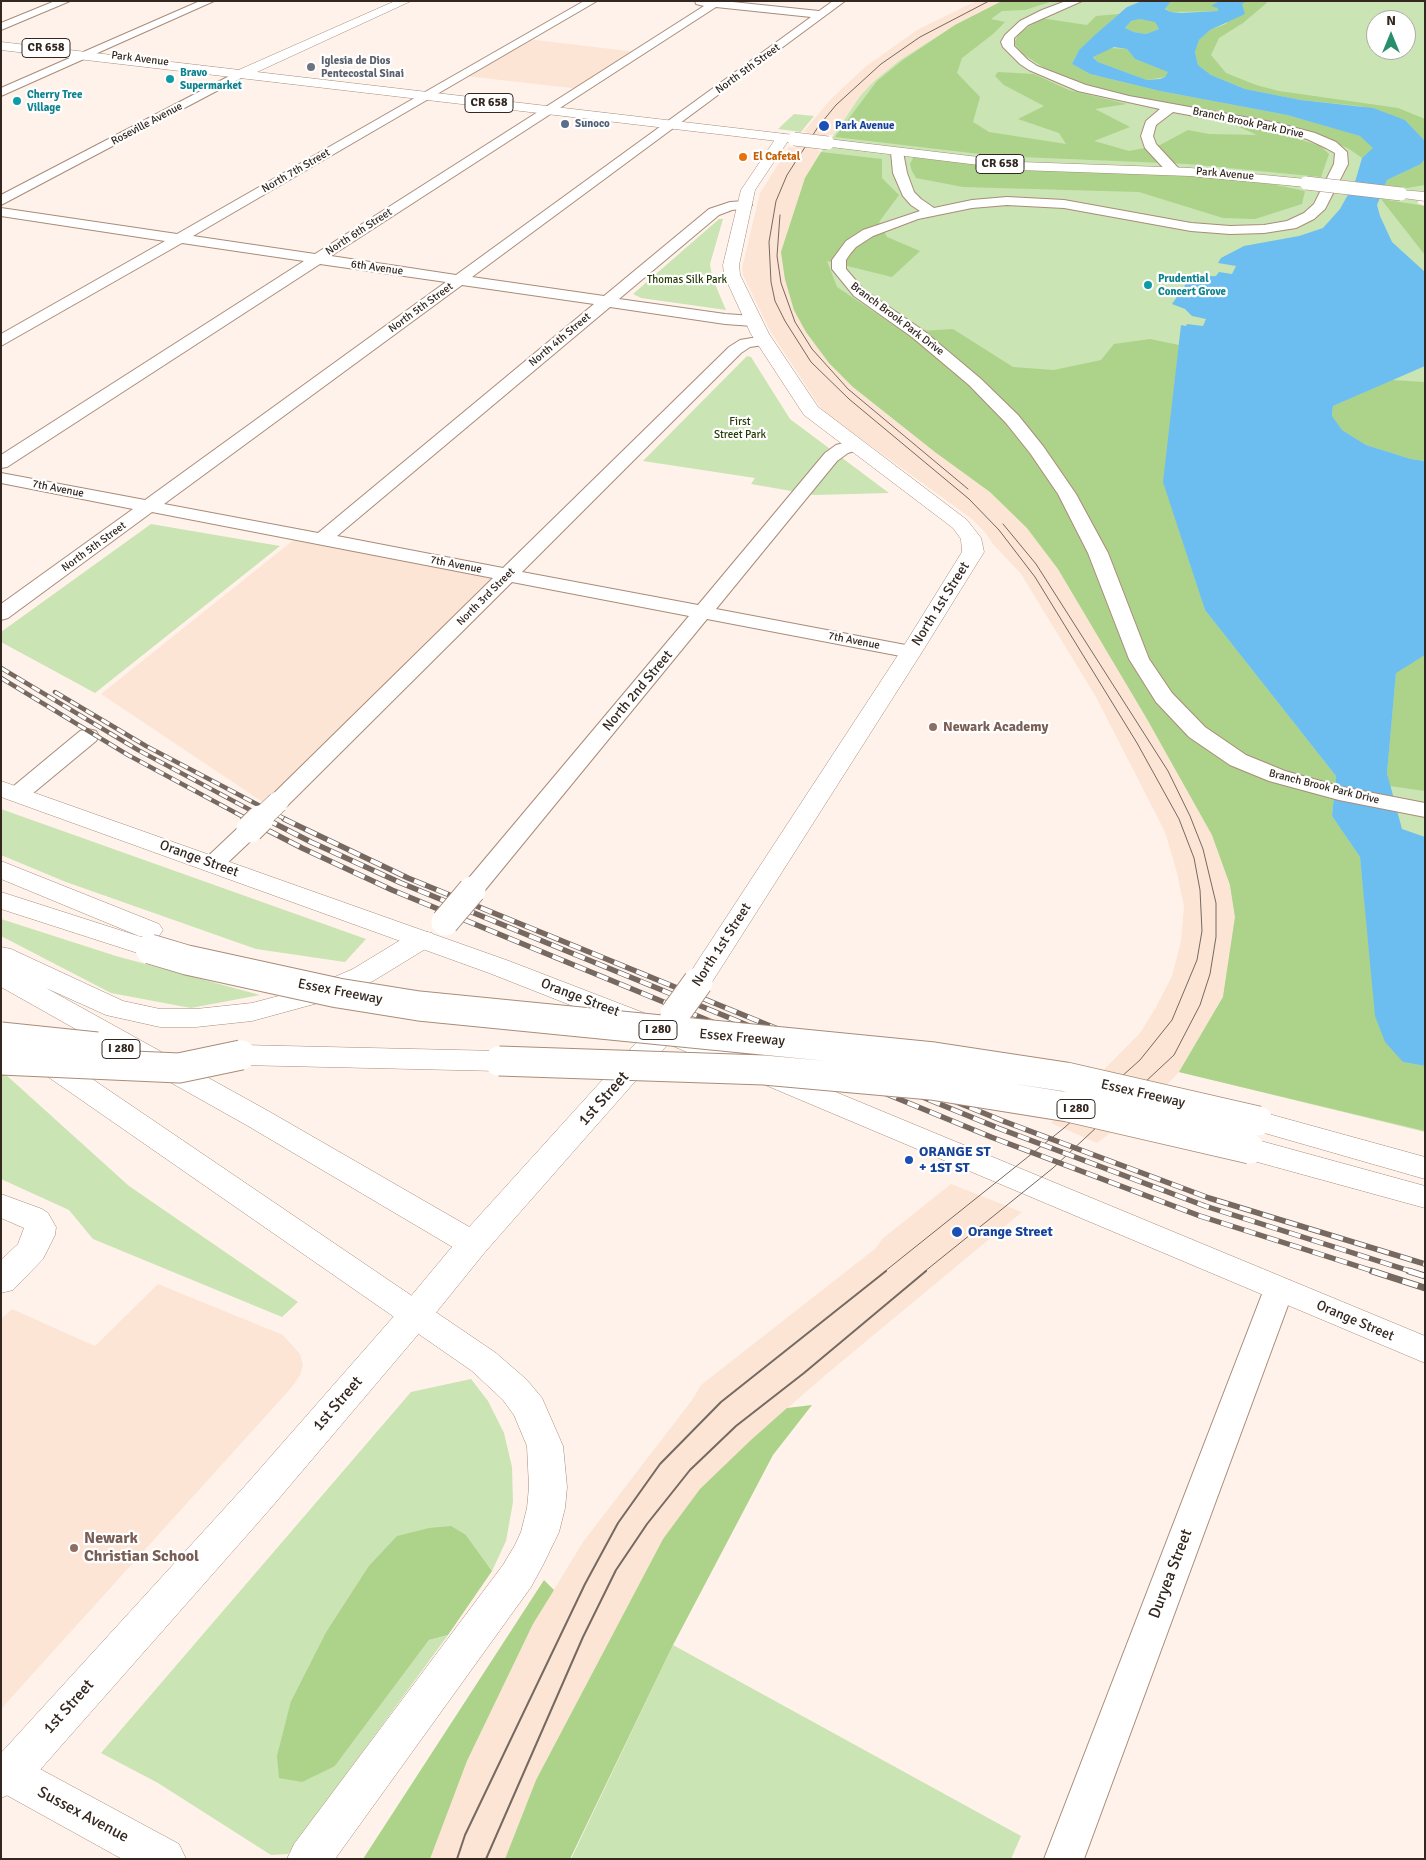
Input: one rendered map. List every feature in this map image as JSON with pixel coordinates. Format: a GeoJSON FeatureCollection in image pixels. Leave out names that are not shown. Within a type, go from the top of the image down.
{"type":"FeatureCollection","features":[{"type":"Feature","properties":{"kind":"main road","name":"Roseville Avenue"},"geometry":{"type":"LineString","coordinates":[[243,73],[405,1]]}},
{"type":"Feature","properties":{"kind":"main road","name":"Park Avenue"},"geometry":{"type":"LineString","coordinates":[[1,44],[416,92],[897,152],[1036,167],[1238,175],[1425,197]]}},
{"type":"Feature","properties":{"kind":"main road"},"geometry":{"type":"LineString","coordinates":[[745,205],[749,187],[788,139]]}},
{"type":"Feature","properties":{"kind":"main road","name":"North 1st Street"},"geometry":{"type":"LineString","coordinates":[[669,1022],[698,982],[970,558],[972,542],[968,533],[960,524],[811,411],[764,341],[731,268],[745,205]]}},
{"type":"Feature","properties":{"kind":"main road","name":"Orange Street"},"geometry":{"type":"LineString","coordinates":[[10,791],[422,939],[669,1022],[1279,1289],[1425,1350]]}},
{"type":"Feature","properties":{"kind":"main road"},"geometry":{"type":"LineString","coordinates":[[1,869],[150,939]]}},
{"type":"Feature","properties":{"kind":"main road","name":"Essex Freeway"},"geometry":{"type":"LineString","coordinates":[[1,900],[150,939],[201,963],[338,993],[502,1016],[800,1043],[978,1063],[1101,1084],[1262,1128],[1425,1168]]}},
{"type":"Feature","properties":{"kind":"main road"},"geometry":{"type":"LineString","coordinates":[[1,955],[93,1000],[116,1009],[160,1018],[196,1018],[252,1012],[318,994],[363,976],[422,939]]}},
{"type":"Feature","properties":{"kind":"main road"},"geometry":{"type":"LineString","coordinates":[[1,975],[260,1119],[473,1244]]}},
{"type":"Feature","properties":{"kind":"main road","name":"1st Street"},"geometry":{"type":"LineString","coordinates":[[3,1778],[257,1498],[414,1316],[473,1244],[669,1022]]}},
{"type":"Feature","properties":{"kind":"main road"},"geometry":{"type":"LineString","coordinates":[[1,1031],[495,1371],[515,1390],[538,1426],[545,1446],[548,1487],[546,1508],[540,1532],[517,1576],[309,1859]]}},
{"type":"Feature","properties":{"kind":"main road","name":"Essex Freeway"},"geometry":{"type":"LineString","coordinates":[[1,1037],[95,1047],[241,1055],[625,1064],[747,1069],[848,1076],[930,1085],[1020,1098],[1112,1116],[1262,1128],[1425,1196]]}},
{"type":"Feature","properties":{"kind":"main road"},"geometry":{"type":"LineString","coordinates":[[1,1060],[179,1068],[241,1055]]}},
{"type":"Feature","properties":{"kind":"main road"},"geometry":{"type":"LineString","coordinates":[[1262,1128],[1425,1149]]}},
{"type":"Feature","properties":{"kind":"main road"},"geometry":{"type":"LineString","coordinates":[[1,1205],[31,1217],[37,1221],[40,1227],[39,1235],[31,1251],[1,1281]]}},
{"type":"Feature","properties":{"kind":"main road","name":"Sussex Avenue"},"geometry":{"type":"LineString","coordinates":[[3,1778],[164,1859]]}},
{"type":"Feature","properties":{"kind":"street"},"geometry":{"type":"LineString","coordinates":[[1,27],[65,1]]}},
{"type":"Feature","properties":{"kind":"street"},"geometry":{"type":"LineString","coordinates":[[1,92],[209,1]]}},
{"type":"Feature","properties":{"kind":"street","name":"North 7th Street"},"geometry":{"type":"LineString","coordinates":[[1,341],[592,1]]}},
{"type":"Feature","properties":{"kind":"street"},"geometry":{"type":"LineString","coordinates":[[690,1],[716,2],[822,15]]}},
{"type":"Feature","properties":{"kind":"street","name":"North 5th Street"},"geometry":{"type":"LineString","coordinates":[[1,614],[840,1]]}},
{"type":"Feature","properties":{"kind":"street","name":"Branch Brook Park Drive"},"geometry":{"type":"LineString","coordinates":[[1077,1],[1028,20],[1009,37],[1007,42],[1009,47],[1033,68],[1073,86],[1108,95],[1268,124],[1303,133],[1340,150],[1342,154],[1341,164],[1326,196],[1317,209],[1296,223],[1272,228],[1238,230],[1202,228],[1094,208],[1034,202],[981,203],[930,211],[898,221],[856,240],[841,256],[839,264],[842,273],[860,293],[918,334],[971,379],[1012,419],[1040,455],[1077,512],[1104,565],[1128,634],[1139,659],[1154,685],[1197,732],[1226,753],[1263,772],[1306,785],[1424,810]]}},
{"type":"Feature","properties":{"kind":"street","name":"North 6th Street"},"geometry":{"type":"LineString","coordinates":[[1,463],[716,2]]}},
{"type":"Feature","properties":{"kind":"street","name":"Roseville Avenue"},"geometry":{"type":"LineString","coordinates":[[1,201],[243,73]]}},
{"type":"Feature","properties":{"kind":"street"},"geometry":{"type":"LineString","coordinates":[[1171,107],[1150,124],[1147,131],[1150,145],[1174,171]]}},
{"type":"Feature","properties":{"kind":"street"},"geometry":{"type":"LineString","coordinates":[[897,152],[900,173],[908,193],[916,202],[930,211]]}},
{"type":"Feature","properties":{"kind":"street","name":"North 4th Street"},"geometry":{"type":"LineString","coordinates":[[321,540],[717,210],[730,206],[745,205]]}},
{"type":"Feature","properties":{"kind":"street","name":"6th Avenue"},"geometry":{"type":"LineString","coordinates":[[1,212],[606,302],[725,319],[754,321]]}},
{"type":"Feature","properties":{"kind":"street","name":"North 3rd Street"},"geometry":{"type":"LineString","coordinates":[[213,864],[735,350],[746,343],[764,341]]}},
{"type":"Feature","properties":{"kind":"street","name":"North 2nd Street"},"geometry":{"type":"LineString","coordinates":[[422,939],[445,922],[831,457],[842,449],[854,445]]}},
{"type":"Feature","properties":{"kind":"street","name":"7th Avenue"},"geometry":{"type":"LineString","coordinates":[[1,478],[910,652]]}},
{"type":"Feature","properties":{"kind":"street"},"geometry":{"type":"LineString","coordinates":[[10,791],[88,736]]}},
{"type":"Feature","properties":{"kind":"street","name":"Duryea Street"},"geometry":{"type":"LineString","coordinates":[[1064,1859],[1279,1289]]}},
{"type":"Feature","properties":{"kind":"shaded area"},"geometry":{"type":"Polygon","coordinates":[[[976,1],[1002,1],[955,25],[900,60],[873,82],[860,96],[834,135],[828,135],[817,150],[821,151],[805,178],[781,252],[806,332],[829,363],[853,387],[935,452],[990,492],[1027,528],[1058,569],[1147,719],[1212,835],[1230,885],[1235,917],[1223,997],[1179,1072],[1147,1105],[1097,1143],[1051,1123],[1140,1033],[1172,976],[1181,941],[1184,907],[1177,873],[1165,832],[1096,697],[1021,574],[972,519],[820,407],[770,331],[743,275],[742,268],[760,193],[789,147],[795,148],[808,132],[803,132],[831,99],[865,67],[917,30],[976,1]]]}},
{"type":"Feature","properties":{"kind":"shaded area"},"geometry":{"type":"Polygon","coordinates":[[[527,39],[637,52],[580,89],[465,76],[527,39]]]}},
{"type":"Feature","properties":{"kind":"shaded area"},"geometry":{"type":"Polygon","coordinates":[[[296,538],[500,576],[267,805],[101,694],[296,538]]]}},
{"type":"Feature","properties":{"kind":"shaded area"},"geometry":{"type":"Polygon","coordinates":[[[951,1184],[1022,1212],[829,1372],[752,1439],[663,1539],[536,1780],[505,1859],[430,1859],[467,1761],[533,1624],[583,1542],[692,1400],[701,1385],[876,1248],[882,1239],[951,1184]]]}},
{"type":"Feature","properties":{"kind":"shaded area","name":"Newark Christian School"},"geometry":{"type":"Polygon","coordinates":[[[158,1284],[283,1335],[300,1354],[303,1365],[300,1375],[292,1387],[1,1709],[1,1319],[12,1309],[95,1346],[158,1284]]]}},
{"type":"Feature","properties":{"kind":"green space"},"geometry":{"type":"Polygon","coordinates":[[[1002,1],[1425,1],[1425,192],[1417,203],[1425,206],[1425,1132],[1179,1072],[1223,997],[1235,917],[1230,885],[1212,835],[1147,719],[1058,569],[1027,528],[990,492],[935,452],[853,387],[829,363],[806,332],[794,310],[785,279],[781,252],[805,178],[860,96],[873,82],[900,60],[955,25],[1002,1]]]}},
{"type":"Feature","properties":{"kind":"green space"},"geometry":{"type":"Polygon","coordinates":[[[1002,1],[1053,1],[1025,10],[1002,11],[991,19],[1005,22],[962,58],[957,73],[980,97],[973,122],[989,132],[1066,144],[1059,133],[1018,119],[1044,106],[1004,85],[995,76],[998,72],[1034,74],[1069,90],[1127,104],[1095,109],[1130,127],[1094,141],[1129,151],[1160,145],[1188,130],[1209,134],[1257,135],[1235,125],[1241,123],[1275,131],[1320,146],[1329,154],[1321,177],[1188,164],[997,156],[835,137],[877,81],[903,60],[955,25],[1002,1]]]}},
{"type":"Feature","properties":{"kind":"green space"},"geometry":{"type":"Polygon","coordinates":[[[1171,1],[1219,1],[1216,3],[1219,11],[1171,12],[1165,8],[1171,1]]]}},
{"type":"Feature","properties":{"kind":"green space"},"geometry":{"type":"Polygon","coordinates":[[[1247,1],[1269,1],[1243,23],[1219,38],[1211,55],[1226,73],[1256,85],[1279,91],[1398,108],[1425,119],[1425,141],[1405,120],[1360,106],[1301,100],[1245,89],[1211,75],[1198,65],[1195,52],[1199,40],[1210,30],[1226,24],[1242,4],[1247,1]]]}},
{"type":"Feature","properties":{"kind":"green space"},"geometry":{"type":"Polygon","coordinates":[[[1119,14],[1079,50],[1072,64],[1090,74],[1160,91],[1287,115],[1361,136],[1374,148],[1362,158],[1349,149],[1313,132],[1264,120],[1115,94],[1055,75],[1023,54],[1014,43],[1019,34],[1040,18],[1087,25],[1096,16],[1119,14]]]}},
{"type":"Feature","properties":{"kind":"green space"},"geometry":{"type":"Polygon","coordinates":[[[1140,19],[1155,21],[1159,29],[1146,34],[1125,28],[1131,21],[1140,19]]]}},
{"type":"Feature","properties":{"kind":"green space"},"geometry":{"type":"Polygon","coordinates":[[[1110,48],[1127,49],[1135,59],[1169,72],[1165,77],[1147,80],[1098,62],[1093,56],[1110,48]]]}},
{"type":"Feature","properties":{"kind":"green space"},"geometry":{"type":"Polygon","coordinates":[[[794,114],[814,116],[801,132],[778,129],[794,114]]]}},
{"type":"Feature","properties":{"kind":"green space"},"geometry":{"type":"Polygon","coordinates":[[[821,152],[882,159],[882,178],[899,195],[879,222],[887,237],[920,251],[892,277],[827,261],[837,287],[904,332],[953,329],[1013,367],[1054,370],[1101,360],[1114,344],[1150,339],[1179,345],[1164,482],[1205,610],[1336,776],[1332,816],[1360,857],[1367,924],[1403,1062],[1425,1066],[1425,1131],[1179,1072],[1223,997],[1235,917],[1230,885],[1212,835],[1147,719],[1058,569],[1027,528],[990,492],[935,452],[853,387],[829,363],[806,332],[794,310],[785,279],[781,252],[805,178],[821,152]]]}},
{"type":"Feature","properties":{"kind":"green space"},"geometry":{"type":"Polygon","coordinates":[[[914,156],[1247,179],[1305,191],[1302,204],[1255,219],[1223,218],[1139,192],[963,187],[916,178],[910,164],[914,156]]]}},
{"type":"Feature","properties":{"kind":"green space"},"geometry":{"type":"Polygon","coordinates":[[[1425,159],[1425,185],[1407,188],[1385,185],[1387,180],[1421,164],[1425,159]]]}},
{"type":"Feature","properties":{"kind":"green space"},"geometry":{"type":"Polygon","coordinates":[[[1381,199],[1425,206],[1425,255],[1381,199]]]}},
{"type":"Feature","properties":{"kind":"green space","name":"Thomas Silk Park"},"geometry":{"type":"Polygon","coordinates":[[[719,219],[723,219],[710,264],[712,277],[726,310],[641,298],[633,294],[719,219]]]}},
{"type":"Feature","properties":{"kind":"green space","name":"First Street Park"},"geometry":{"type":"Polygon","coordinates":[[[747,356],[751,357],[790,419],[889,493],[814,495],[751,484],[755,478],[643,461],[747,356]]]}},
{"type":"Feature","properties":{"kind":"green space"},"geometry":{"type":"Polygon","coordinates":[[[1392,380],[1425,382],[1425,461],[1411,459],[1366,445],[1342,430],[1332,417],[1333,406],[1392,380]]]}},
{"type":"Feature","properties":{"kind":"green space"},"geometry":{"type":"Polygon","coordinates":[[[151,524],[280,546],[95,693],[1,642],[1,632],[151,524]]]}},
{"type":"Feature","properties":{"kind":"green space"},"geometry":{"type":"Polygon","coordinates":[[[1425,655],[1425,791],[1390,786],[1387,773],[1396,672],[1425,655]]]}},
{"type":"Feature","properties":{"kind":"green space"},"geometry":{"type":"Polygon","coordinates":[[[1,809],[366,939],[345,962],[256,949],[66,882],[1,855],[1,809]]]}},
{"type":"Feature","properties":{"kind":"green space"},"geometry":{"type":"Polygon","coordinates":[[[1,919],[116,956],[260,995],[191,1008],[111,993],[1,936],[1,919]]]}},
{"type":"Feature","properties":{"kind":"green space"},"geometry":{"type":"Polygon","coordinates":[[[1,1073],[5,1074],[129,1186],[298,1302],[282,1317],[93,1239],[69,1210],[1,1179],[1,1073]]]}},
{"type":"Feature","properties":{"kind":"green space"},"geometry":{"type":"Polygon","coordinates":[[[471,1379],[488,1401],[504,1433],[512,1467],[513,1502],[506,1541],[492,1571],[466,1535],[368,1567],[326,1632],[291,1701],[335,1766],[429,1640],[448,1635],[288,1854],[271,1855],[158,1783],[101,1753],[411,1392],[471,1379]]]}},
{"type":"Feature","properties":{"kind":"green space"},"geometry":{"type":"Polygon","coordinates":[[[812,1405],[773,1455],[673,1645],[570,1859],[505,1859],[536,1780],[663,1539],[700,1489],[752,1439],[787,1408],[812,1405]]]}},
{"type":"Feature","properties":{"kind":"green space"},"geometry":{"type":"Polygon","coordinates":[[[451,1526],[466,1535],[492,1571],[448,1635],[429,1640],[335,1766],[302,1782],[279,1778],[277,1756],[291,1701],[326,1632],[368,1567],[397,1536],[429,1528],[451,1526]]]}},
{"type":"Feature","properties":{"kind":"green space"},"geometry":{"type":"Polygon","coordinates":[[[544,1580],[554,1590],[533,1624],[467,1761],[430,1859],[363,1859],[544,1580]]]}},
{"type":"Feature","properties":{"kind":"green space"},"geometry":{"type":"Polygon","coordinates":[[[673,1645],[1021,1836],[1011,1859],[571,1859],[673,1645]]]}},
{"type":"Feature","properties":{"kind":"water"},"geometry":{"type":"Polygon","coordinates":[[[1142,1],[1171,1],[1165,9],[1181,13],[1218,11],[1218,8],[1211,6],[1219,1],[1247,1],[1242,4],[1245,14],[1210,30],[1199,40],[1195,52],[1198,65],[1211,75],[1245,89],[1301,100],[1373,108],[1405,120],[1425,141],[1425,159],[1421,164],[1387,180],[1377,205],[1392,242],[1425,272],[1425,366],[1333,406],[1332,416],[1342,430],[1366,445],[1411,459],[1425,461],[1425,655],[1396,673],[1387,773],[1402,829],[1425,837],[1425,1066],[1403,1062],[1385,1042],[1375,1016],[1360,857],[1332,816],[1336,776],[1205,610],[1163,482],[1181,325],[1203,326],[1206,319],[1192,316],[1185,309],[1172,304],[1186,284],[1188,277],[1216,276],[1219,272],[1232,274],[1236,266],[1218,263],[1221,258],[1244,246],[1299,236],[1323,228],[1340,209],[1355,182],[1362,158],[1373,148],[1360,136],[1287,115],[1160,91],[1090,74],[1072,64],[1079,50],[1127,7],[1142,1]],[[1140,19],[1131,21],[1125,28],[1146,34],[1159,29],[1155,22],[1140,19]],[[1114,47],[1093,57],[1098,62],[1147,80],[1160,79],[1165,77],[1168,72],[1135,59],[1127,49],[1114,47]]]}},
{"type":"Feature","properties":{"kind":"tram line"},"geometry":{"type":"LineString","coordinates":[[884,1272],[1064,1128],[1140,1060],[1172,1020],[1197,960],[1202,931],[1200,890],[1194,858],[1179,819],[1137,743],[1035,577],[999,530],[969,499],[849,399],[811,362],[785,321],[775,301],[771,282],[769,242],[776,201],[787,175],[818,127],[836,105],[881,64],[920,37],[989,1]]}},
{"type":"Feature","properties":{"kind":"tram line"},"geometry":{"type":"LineString","coordinates":[[780,215],[777,256],[781,283],[795,322],[812,349],[848,389],[968,489]]}},
{"type":"Feature","properties":{"kind":"tram line"},"geometry":{"type":"LineString","coordinates":[[924,1272],[1053,1168],[1174,1055],[1200,1005],[1210,974],[1216,937],[1216,903],[1203,849],[1190,816],[1168,771],[1036,564],[1003,524]]}},
{"type":"Feature","properties":{"kind":"tram line"},"geometry":{"type":"LineString","coordinates":[[457,1859],[465,1835],[585,1584],[618,1523],[660,1464],[721,1402],[886,1271]]}},
{"type":"Feature","properties":{"kind":"tram line"},"geometry":{"type":"LineString","coordinates":[[486,1859],[583,1637],[616,1570],[647,1524],[690,1470],[736,1426],[804,1373],[926,1271]]}},
{"type":"Feature","properties":{"kind":"railway"},"geometry":{"type":"LineString","coordinates":[[1,668],[138,750],[269,820]]}},
{"type":"Feature","properties":{"kind":"railway"},"geometry":{"type":"LineString","coordinates":[[1,678],[128,755],[249,820]]}},
{"type":"Feature","properties":{"kind":"railway"},"geometry":{"type":"LineString","coordinates":[[55,692],[146,746],[287,820]]}},
{"type":"Feature","properties":{"kind":"railway"},"geometry":{"type":"LineString","coordinates":[[246,819],[302,848],[392,890],[991,1137],[1200,1216],[1376,1272]]}},
{"type":"Feature","properties":{"kind":"railway"},"geometry":{"type":"LineString","coordinates":[[266,819],[311,842],[401,883],[998,1128],[1205,1206],[1413,1272]]}},
{"type":"Feature","properties":{"kind":"railway"},"geometry":{"type":"LineString","coordinates":[[284,819],[408,878],[1003,1121],[1209,1198],[1425,1264]]}},
{"type":"Feature","properties":{"kind":"railway"},"geometry":{"type":"LineString","coordinates":[[1372,1271],[1425,1288]]}},
{"type":"Feature","properties":{"kind":"railway"},"geometry":{"type":"LineString","coordinates":[[1409,1271],[1425,1276]]}},
{"type":"Feature","properties":{"kind":"place","name":"Iglesia de Dios Pentecostal Sinai"},"geometry":{"type":"Point","coordinates":[311,67]}},
{"type":"Feature","properties":{"kind":"place","name":"Bravo Supermarket"},"geometry":{"type":"Point","coordinates":[170,79]}},
{"type":"Feature","properties":{"kind":"place","name":"Cherry Tree Village"},"geometry":{"type":"Point","coordinates":[17,101]}},
{"type":"Feature","properties":{"kind":"place","name":"Sunoco"},"geometry":{"type":"Point","coordinates":[565,124]}},
{"type":"Feature","properties":{"kind":"place","name":"Park Avenue"},"geometry":{"type":"Point","coordinates":[824,126]}},
{"type":"Feature","properties":{"kind":"place","name":"El Cafetal"},"geometry":{"type":"Point","coordinates":[743,157]}},
{"type":"Feature","properties":{"kind":"place","name":"Prudential Concert Grove"},"geometry":{"type":"Point","coordinates":[1148,285]}},
{"type":"Feature","properties":{"kind":"place","name":"Newark Academy"},"geometry":{"type":"Point","coordinates":[933,727]}},
{"type":"Feature","properties":{"kind":"place","name":"ORANGE ST + 1ST ST"},"geometry":{"type":"Point","coordinates":[909,1160]}},
{"type":"Feature","properties":{"kind":"place","name":"Orange Street"},"geometry":{"type":"Point","coordinates":[957,1232]}},
{"type":"Feature","properties":{"kind":"place","name":"Newark Christian School"},"geometry":{"type":"Point","coordinates":[74,1548]}}]}
